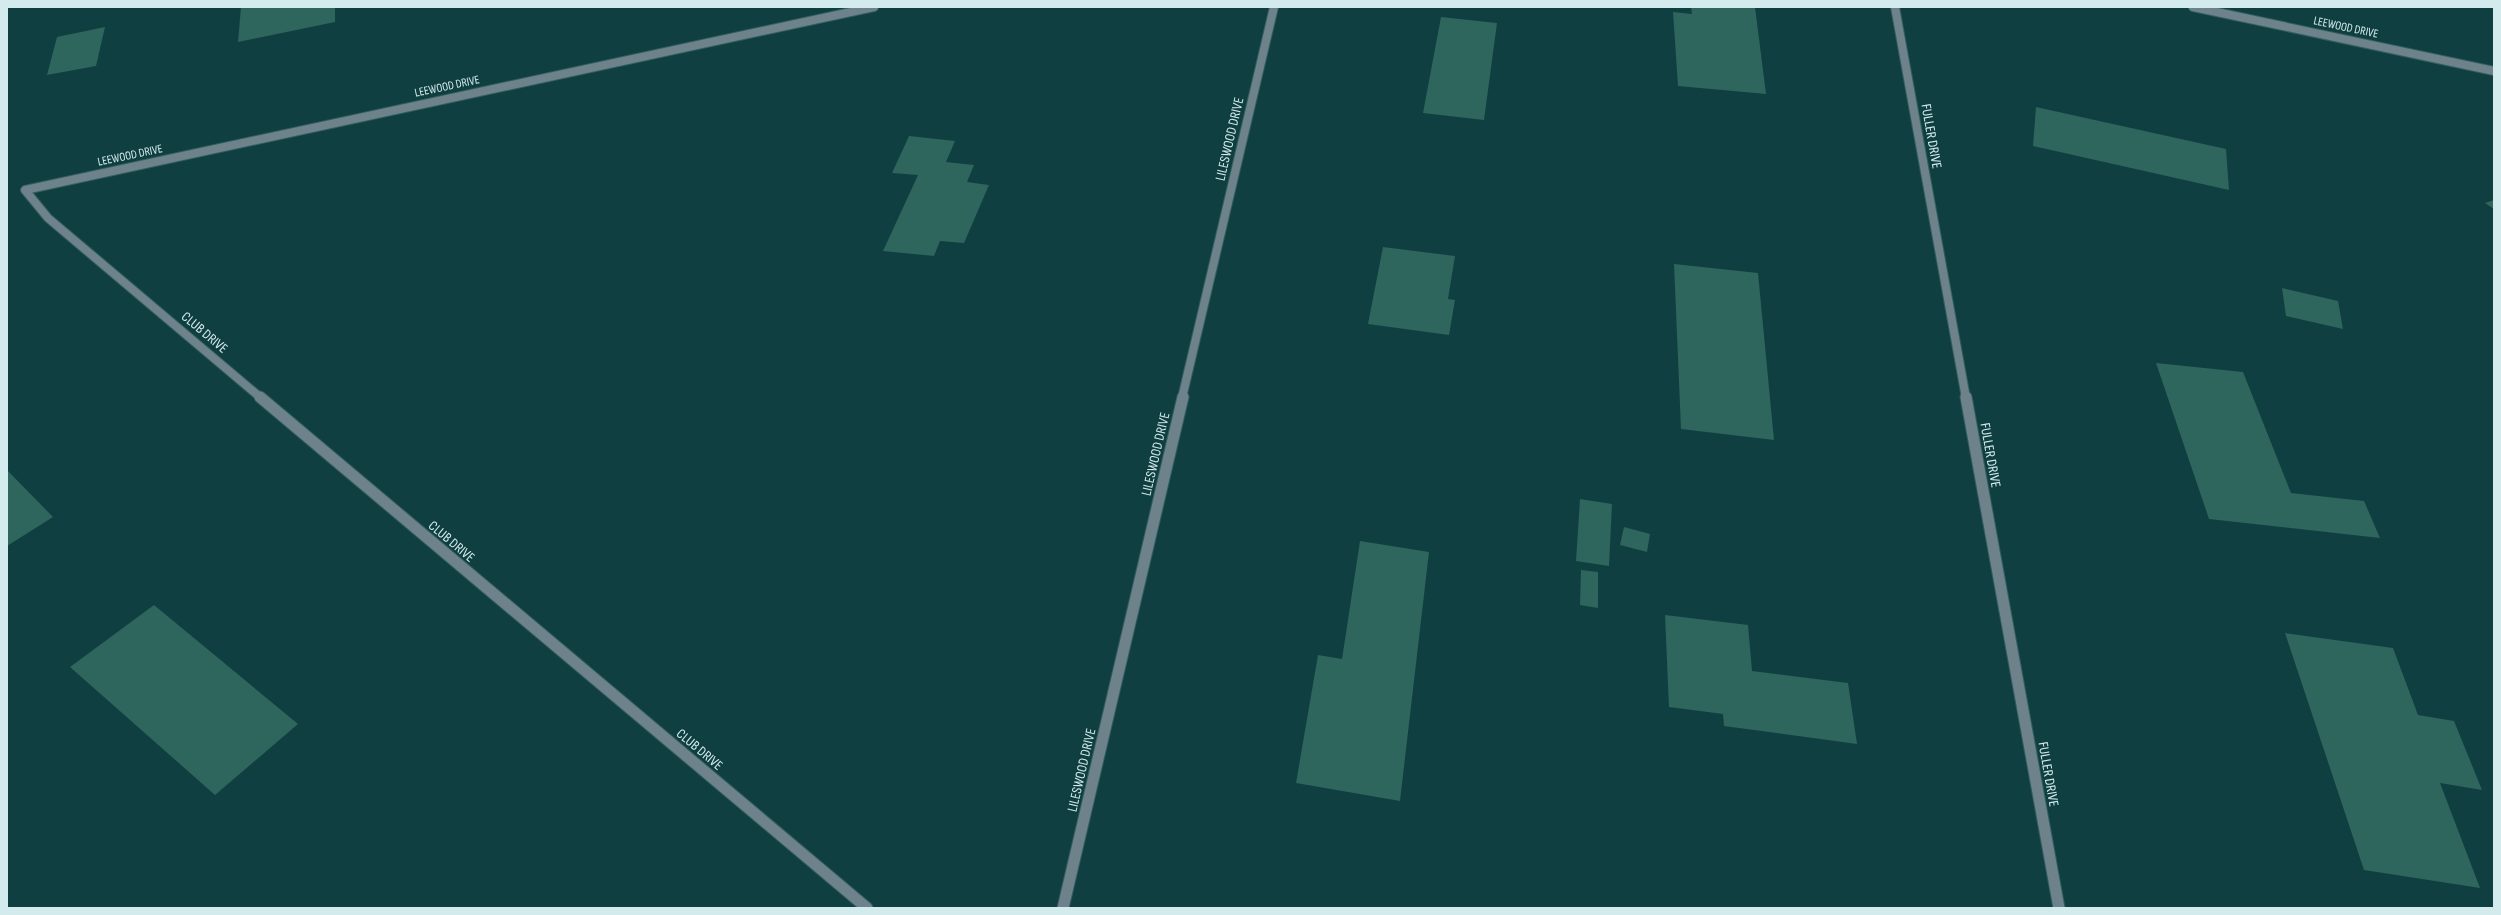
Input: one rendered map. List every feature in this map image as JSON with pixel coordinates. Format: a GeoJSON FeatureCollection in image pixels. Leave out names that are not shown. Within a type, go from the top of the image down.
{"type":"FeatureCollection","features":[{"type":"Feature","properties":{"kind":"street","name":"LEEWOOD DRIVE"},"geometry":{"type":"LineString","coordinates":[[25,190],[874,7]]}},
{"type":"Feature","properties":{"kind":"street","name":"LILESWOOD DRIVE"},"geometry":{"type":"LineString","coordinates":[[1063,908],[1274,7]]}},
{"type":"Feature","properties":{"kind":"street","name":"FULLER DRIVE"},"geometry":{"type":"LineString","coordinates":[[1894,7],[2059,908]]}},
{"type":"Feature","properties":{"kind":"street","name":"LEEWOOD DRIVE"},"geometry":{"type":"LineString","coordinates":[[2193,7],[2494,71]]}},
{"type":"Feature","properties":{"kind":"street","name":"CLUB DRIVE"},"geometry":{"type":"LineString","coordinates":[[25,190],[48,218],[867,908]]}},
{"type":"Feature","properties":{"kind":"building"},"geometry":{"type":"Polygon","coordinates":[[[241,7],[335,7],[335,22],[238,42],[241,7]]]}},
{"type":"Feature","properties":{"kind":"building"},"geometry":{"type":"Polygon","coordinates":[[[1691,7],[1755,7],[1766,94],[1678,86],[1673,12],[1692,14],[1691,7]]]}},
{"type":"Feature","properties":{"kind":"building"},"geometry":{"type":"Polygon","coordinates":[[[1441,17],[1497,23],[1484,120],[1423,113],[1441,17]]]}},
{"type":"Feature","properties":{"kind":"building"},"geometry":{"type":"Polygon","coordinates":[[[105,27],[96,66],[47,75],[57,37],[105,27]]]}},
{"type":"Feature","properties":{"kind":"building"},"geometry":{"type":"Polygon","coordinates":[[[2036,107],[2226,149],[2229,190],[2033,146],[2036,107]]]}},
{"type":"Feature","properties":{"kind":"building"},"geometry":{"type":"Polygon","coordinates":[[[909,136],[955,141],[946,162],[974,165],[967,182],[989,185],[964,243],[940,241],[934,256],[883,251],[918,175],[892,173],[909,136]]]}},
{"type":"Feature","properties":{"kind":"building"},"geometry":{"type":"Polygon","coordinates":[[[2494,200],[2494,209],[2485,203],[2494,200]]]}},
{"type":"Feature","properties":{"kind":"building"},"geometry":{"type":"Polygon","coordinates":[[[1383,247],[1455,256],[1448,299],[1455,300],[1449,335],[1368,324],[1383,247]]]}},
{"type":"Feature","properties":{"kind":"building"},"geometry":{"type":"Polygon","coordinates":[[[1674,264],[1758,273],[1774,440],[1681,429],[1674,264]]]}},
{"type":"Feature","properties":{"kind":"building"},"geometry":{"type":"Polygon","coordinates":[[[2282,288],[2338,301],[2343,329],[2286,316],[2282,288]]]}},
{"type":"Feature","properties":{"kind":"building"},"geometry":{"type":"Polygon","coordinates":[[[2156,363],[2243,372],[2291,493],[2364,501],[2380,538],[2209,519],[2156,363]]]}},
{"type":"Feature","properties":{"kind":"building"},"geometry":{"type":"Polygon","coordinates":[[[7,470],[53,517],[7,546],[7,470]]]}},
{"type":"Feature","properties":{"kind":"building"},"geometry":{"type":"Polygon","coordinates":[[[1580,499],[1612,504],[1609,566],[1576,561],[1580,499]]]}},
{"type":"Feature","properties":{"kind":"building"},"geometry":{"type":"Polygon","coordinates":[[[1624,527],[1650,534],[1647,552],[1620,545],[1624,527]]]}},
{"type":"Feature","properties":{"kind":"building"},"geometry":{"type":"Polygon","coordinates":[[[1360,541],[1429,552],[1400,801],[1296,783],[1318,655],[1342,659],[1360,541]]]}},
{"type":"Feature","properties":{"kind":"building"},"geometry":{"type":"Polygon","coordinates":[[[1581,570],[1598,572],[1598,608],[1580,605],[1581,570]]]}},
{"type":"Feature","properties":{"kind":"building"},"geometry":{"type":"Polygon","coordinates":[[[154,605],[298,724],[215,795],[70,667],[154,605]]]}},
{"type":"Feature","properties":{"kind":"building"},"geometry":{"type":"Polygon","coordinates":[[[1665,615],[1748,625],[1752,671],[1848,683],[1857,744],[1724,726],[1723,714],[1669,707],[1665,615]]]}},
{"type":"Feature","properties":{"kind":"building"},"geometry":{"type":"Polygon","coordinates":[[[2285,633],[2393,648],[2418,715],[2454,721],[2482,790],[2440,783],[2480,888],[2364,870],[2285,633]]]}}]}
